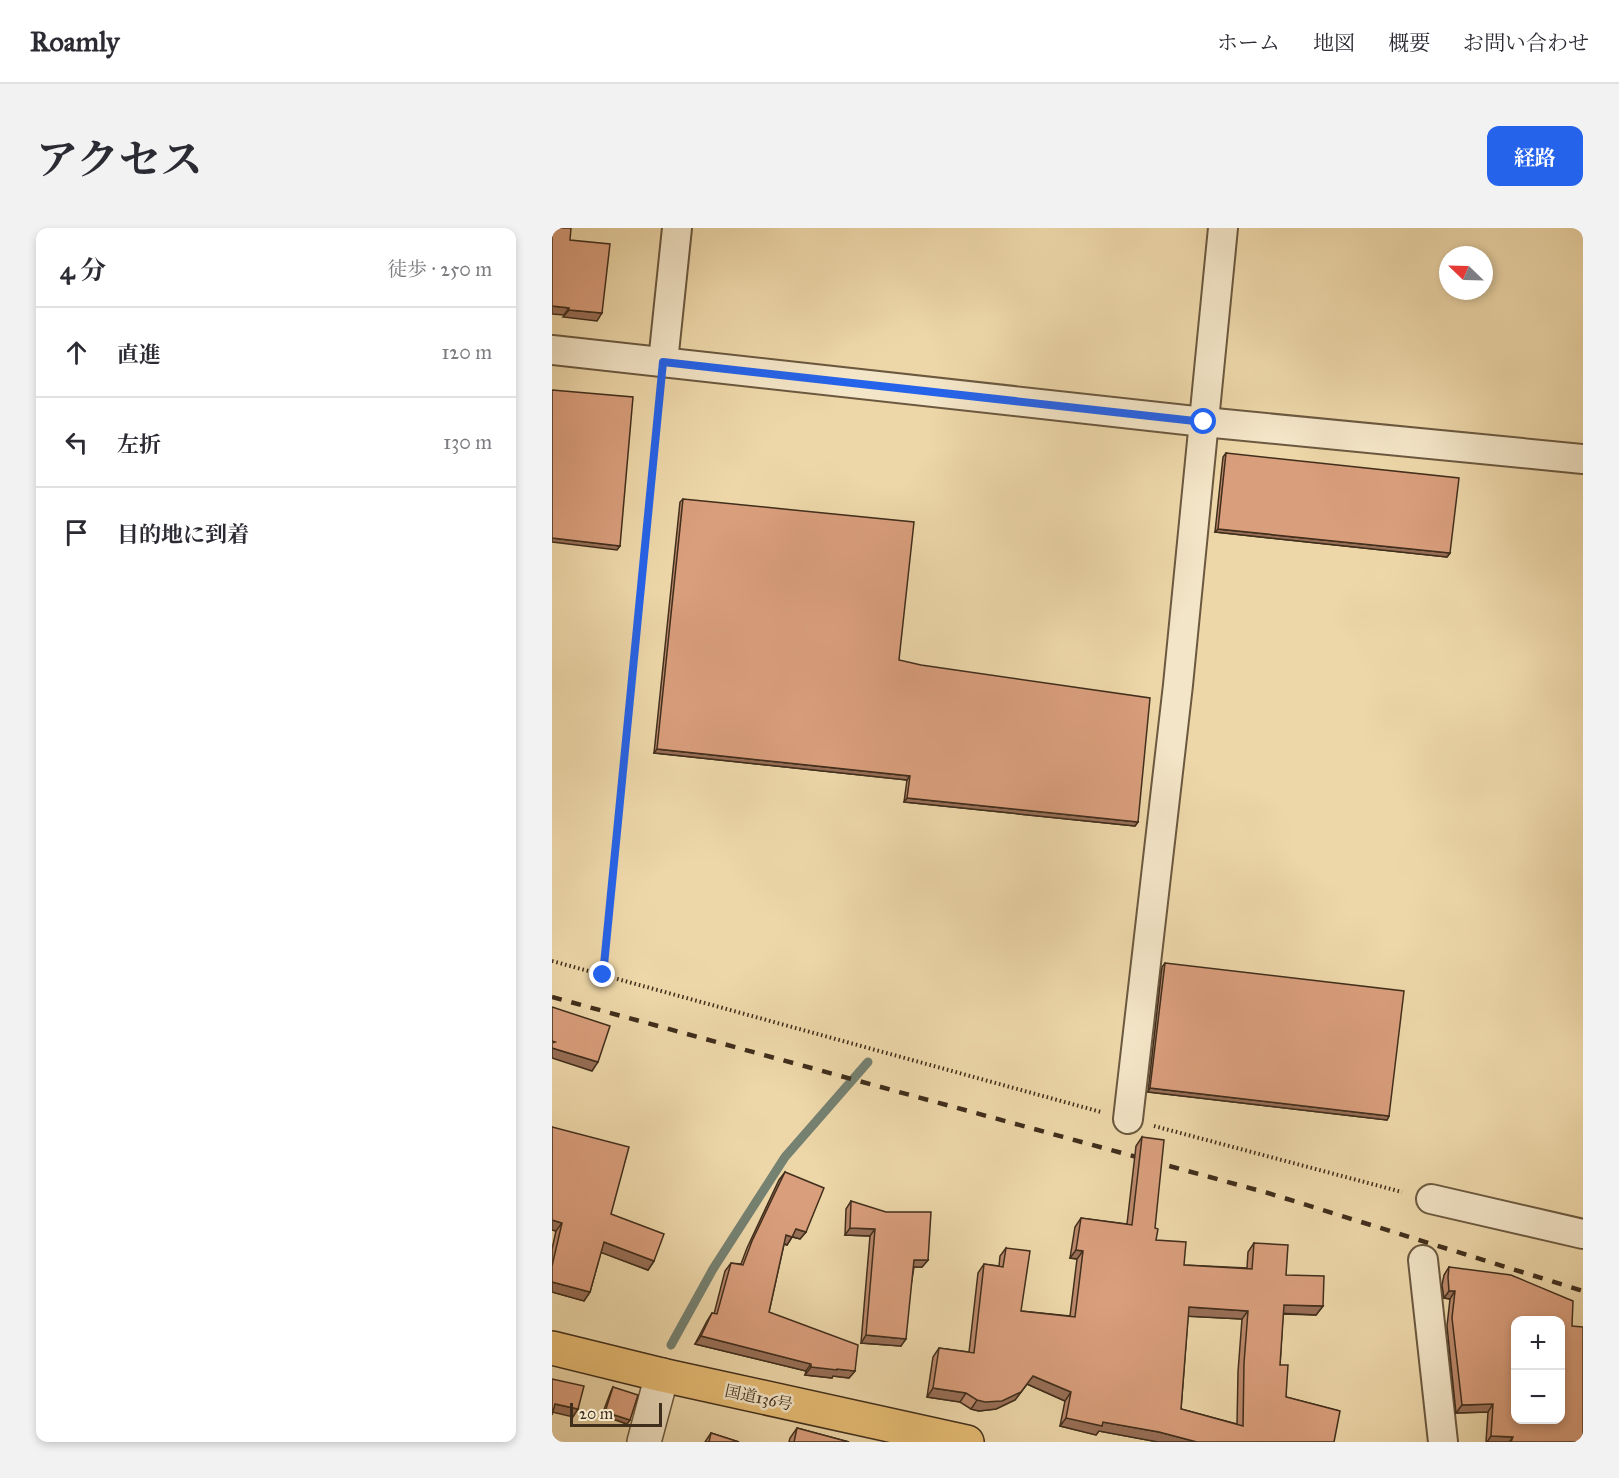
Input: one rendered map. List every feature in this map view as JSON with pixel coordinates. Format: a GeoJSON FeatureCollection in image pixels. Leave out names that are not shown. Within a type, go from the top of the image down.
{"type":"FeatureCollection","features":[{"type":"Feature","properties":{"kind":"highway","name":"国道136号"},"geometry":{"type":"LineString","coordinates":[[552,1348],[662,1375],[967,1442]]}},
{"type":"Feature","properties":{"kind":"street"},"geometry":{"type":"LineString","coordinates":[[663,362],[677,228]]}},
{"type":"Feature","properties":{"kind":"street"},"geometry":{"type":"LineString","coordinates":[[1128,1119],[1178,685],[1223,228]]}},
{"type":"Feature","properties":{"kind":"street"},"geometry":{"type":"LineString","coordinates":[[552,350],[1204,422],[1583,459]]}},
{"type":"Feature","properties":{"kind":"street"},"geometry":{"type":"LineString","coordinates":[[1431,1199],[1583,1234]]}},
{"type":"Feature","properties":{"kind":"street"},"geometry":{"type":"LineString","coordinates":[[1423,1260],[1443,1442]]}},
{"type":"Feature","properties":{"kind":"street"},"geometry":{"type":"LineString","coordinates":[[644,1442],[662,1375]]}},
{"type":"Feature","properties":{"kind":"path"},"geometry":{"type":"LineString","coordinates":[[603,975],[663,362]]}},
{"type":"Feature","properties":{"kind":"path"},"geometry":{"type":"LineString","coordinates":[[552,961],[1128,1119],[1431,1199]]}},
{"type":"Feature","properties":{"kind":"building"},"geometry":{"type":"Polygon","coordinates":[[[552,228],[571,228],[570,240],[610,244],[602,313],[552,306],[552,228]]]}},
{"type":"Feature","properties":{"kind":"building"},"geometry":{"type":"Polygon","coordinates":[[[552,390],[633,397],[620,546],[552,538],[552,390]]]}},
{"type":"Feature","properties":{"kind":"building"},"geometry":{"type":"Polygon","coordinates":[[[1226,453],[1459,478],[1450,553],[1218,529],[1226,453]]]}},
{"type":"Feature","properties":{"kind":"building"},"geometry":{"type":"Polygon","coordinates":[[[683,499],[914,522],[899,660],[1150,698],[1138,822],[907,798],[910,776],[657,749],[683,499]]]}},
{"type":"Feature","properties":{"kind":"building"},"geometry":{"type":"Polygon","coordinates":[[[1165,963],[1404,991],[1389,1116],[1150,1088],[1165,963]]]}},
{"type":"Feature","properties":{"kind":"building"},"geometry":{"type":"Polygon","coordinates":[[[552,1007],[610,1026],[598,1062],[552,1048],[552,1043],[555,1042],[552,1041],[552,1007]]]}},
{"type":"Feature","properties":{"kind":"building"},"geometry":{"type":"Polygon","coordinates":[[[552,1127],[629,1147],[611,1214],[664,1234],[654,1261],[604,1242],[590,1292],[552,1282],[552,1266],[562,1223],[552,1220],[552,1127]]]}},
{"type":"Feature","properties":{"kind":"building"},"geometry":{"type":"Polygon","coordinates":[[[1142,1137],[1164,1140],[1155,1228],[1158,1229],[1156,1240],[1186,1242],[1184,1265],[1252,1269],[1254,1243],[1288,1245],[1286,1275],[1324,1276],[1323,1306],[1284,1305],[1280,1365],[1288,1365],[1286,1397],[1340,1411],[1334,1442],[1197,1442],[1159,1432],[1103,1422],[1102,1426],[1066,1418],[1071,1392],[1033,1376],[1021,1392],[1002,1401],[985,1402],[966,1393],[933,1388],[939,1348],[974,1353],[984,1264],[1003,1267],[1006,1248],[1030,1251],[1021,1311],[1075,1317],[1083,1251],[1076,1250],[1081,1218],[1132,1225],[1142,1137]],[[1189,1307],[1181,1409],[1243,1426],[1248,1311],[1189,1307]]]}},
{"type":"Feature","properties":{"kind":"building"},"geometry":{"type":"Polygon","coordinates":[[[785,1172],[824,1188],[806,1232],[796,1229],[792,1237],[786,1235],[769,1312],[858,1345],[855,1371],[811,1367],[811,1364],[701,1336],[712,1313],[717,1314],[731,1263],[743,1265],[785,1172]]]}},
{"type":"Feature","properties":{"kind":"building"},"geometry":{"type":"Polygon","coordinates":[[[851,1201],[886,1212],[931,1212],[928,1260],[914,1260],[906,1339],[866,1335],[875,1229],[850,1228],[851,1201]]]}},
{"type":"Feature","properties":{"kind":"building"},"geometry":{"type":"Polygon","coordinates":[[[1449,1267],[1511,1275],[1573,1301],[1572,1326],[1583,1327],[1583,1442],[1511,1442],[1513,1437],[1491,1436],[1493,1404],[1462,1405],[1452,1318],[1455,1291],[1449,1291],[1449,1267]]]}},
{"type":"Feature","properties":{"kind":"building"},"geometry":{"type":"Polygon","coordinates":[[[552,1379],[584,1386],[578,1409],[555,1404],[552,1415],[552,1379]]]}},
{"type":"Feature","properties":{"kind":"building"},"geometry":{"type":"Polygon","coordinates":[[[613,1387],[638,1395],[630,1420],[605,1412],[613,1387]]]}},
{"type":"Feature","properties":{"kind":"building"},"geometry":{"type":"Polygon","coordinates":[[[797,1428],[849,1442],[794,1442],[797,1428]]]}},
{"type":"Feature","properties":{"kind":"building"},"geometry":{"type":"Polygon","coordinates":[[[711,1433],[739,1442],[709,1442],[711,1433]]]}},
{"type":"Feature","properties":{"kind":"waterway"},"geometry":{"type":"LineString","coordinates":[[671,1345],[713,1269],[785,1157],[868,1062]]}},
{"type":"Feature","properties":{"kind":"railway"},"geometry":{"type":"LineString","coordinates":[[552,997],[1268,1193],[1583,1291]]}},
{"type":"Feature","properties":{"kind":"route"},"geometry":{"type":"LineString","coordinates":[[603,975],[663,362],[1204,422]]}}]}
